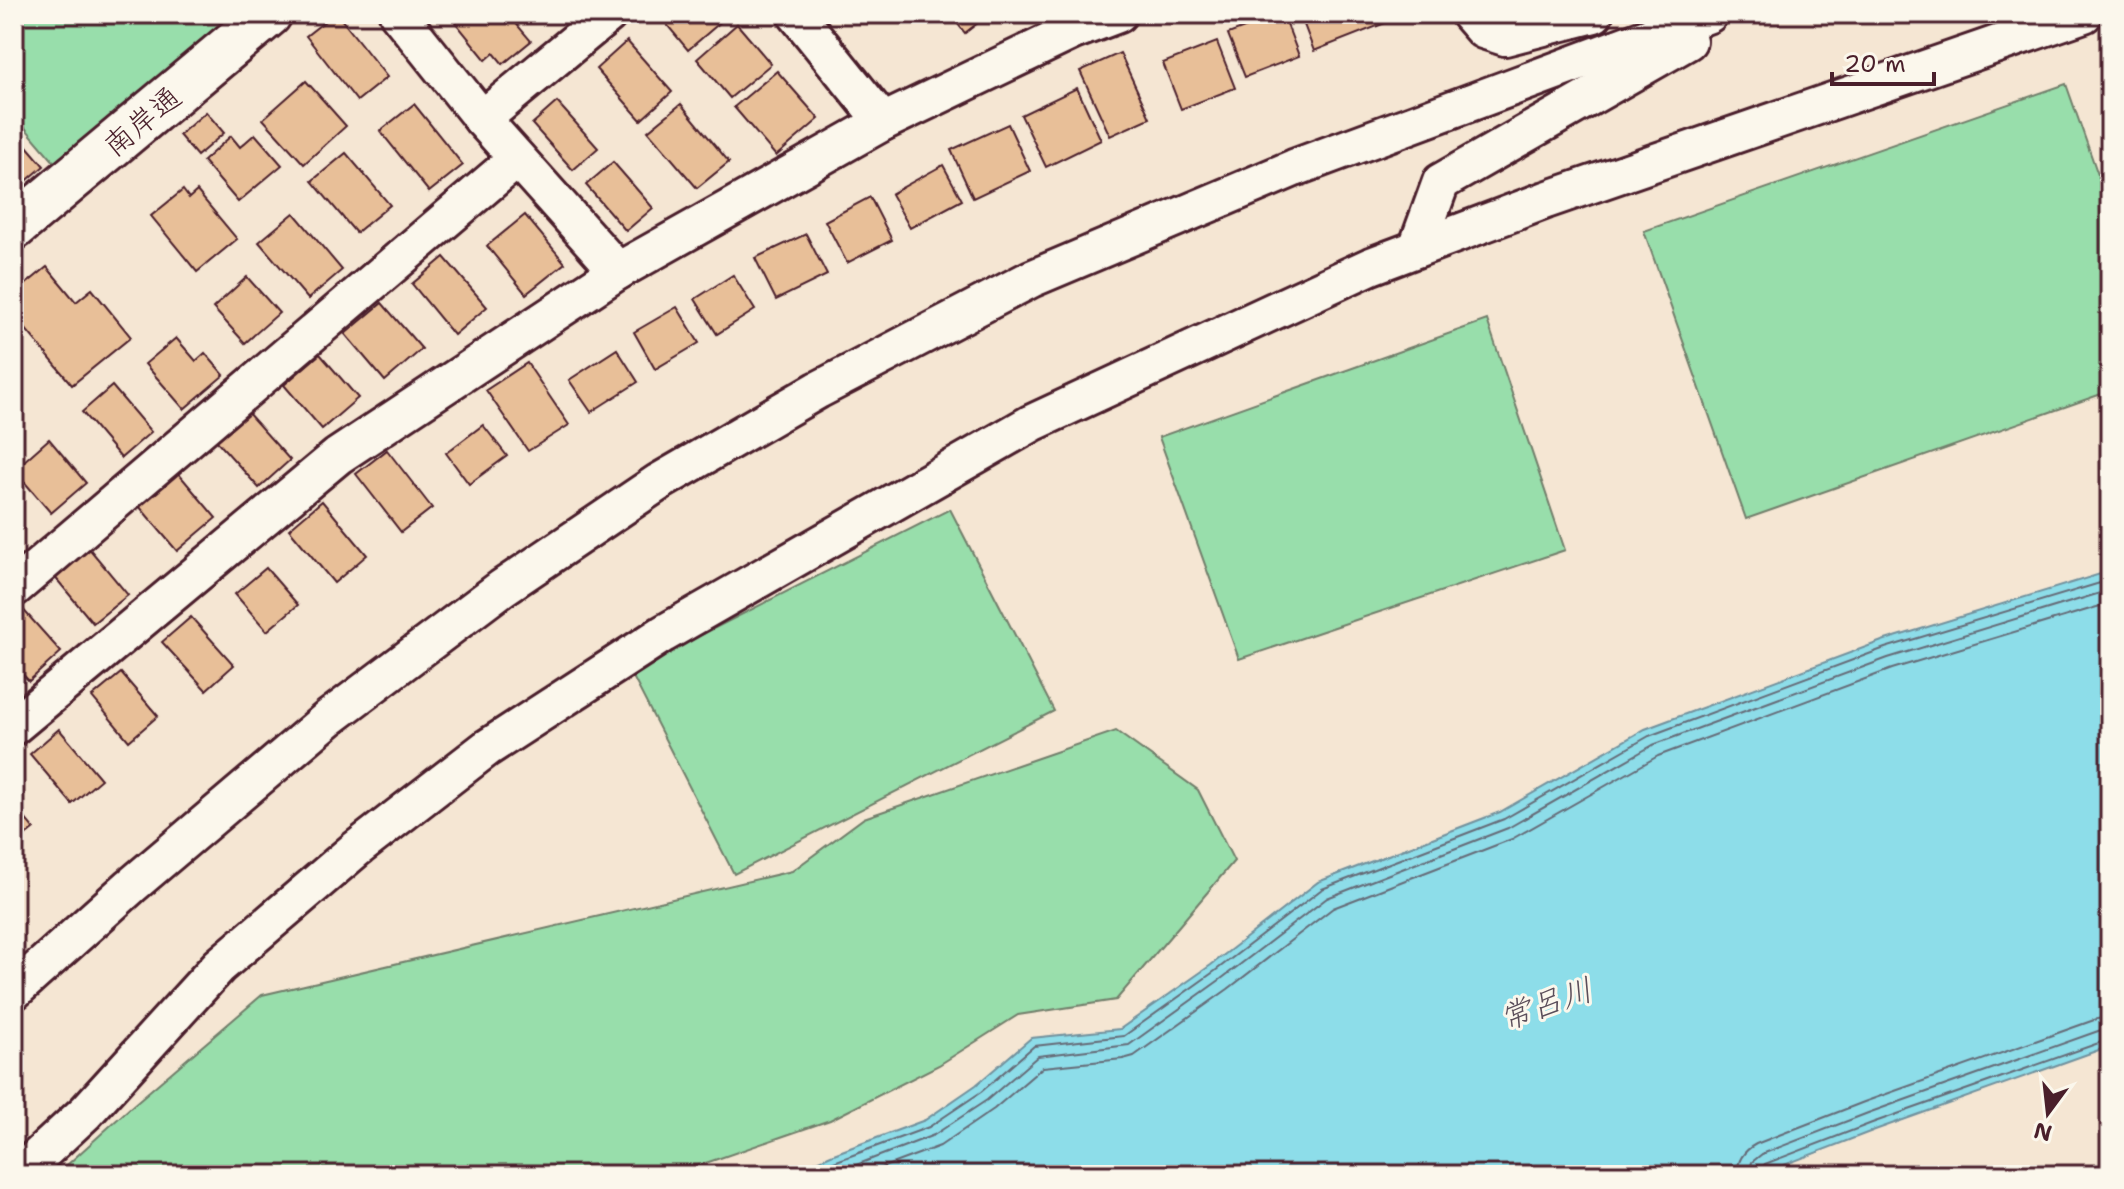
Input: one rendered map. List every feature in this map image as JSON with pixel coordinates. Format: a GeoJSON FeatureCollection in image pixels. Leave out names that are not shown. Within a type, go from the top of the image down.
{"type":"FeatureCollection","features":[{"type":"Feature","properties":{"kind":"main road","name":"南岸通"},"geometry":{"type":"LineString","coordinates":[[14,227],[269,14]]}},
{"type":"Feature","properties":{"kind":"street"},"geometry":{"type":"LineString","coordinates":[[398,14],[482,119],[618,271]]}},
{"type":"Feature","properties":{"kind":"street"},"geometry":{"type":"LineString","coordinates":[[482,119],[609,14]]}},
{"type":"Feature","properties":{"kind":"street"},"geometry":{"type":"LineString","coordinates":[[796,14],[883,122]]}},
{"type":"Feature","properties":{"kind":"street"},"geometry":{"type":"LineString","coordinates":[[14,726],[338,456],[618,271],[1066,23],[1118,14]]}},
{"type":"Feature","properties":{"kind":"street"},"geometry":{"type":"LineString","coordinates":[[1469,14],[1483,30],[1505,37],[1594,14]]}},
{"type":"Feature","properties":{"kind":"street"},"geometry":{"type":"LineString","coordinates":[[14,991],[131,886],[329,718],[502,588],[659,482],[804,398],[1031,279],[1294,168],[1709,14]]}},
{"type":"Feature","properties":{"kind":"street"},"geometry":{"type":"LineString","coordinates":[[1417,248],[1441,182],[1695,36],[1718,14]]}},
{"type":"Feature","properties":{"kind":"street"},"geometry":{"type":"LineString","coordinates":[[23,1170],[86,1112],[219,966],[355,850],[499,740],[663,634],[1032,423],[1357,272],[1417,248],[1546,200],[2084,14]]}},
{"type":"Feature","properties":{"kind":"street"},"geometry":{"type":"LineString","coordinates":[[14,588],[517,159]]}},
{"type":"Feature","properties":{"kind":"green space"},"geometry":{"type":"Polygon","coordinates":[[[14,14],[241,14],[56,164],[14,115],[14,14]]]}},
{"type":"Feature","properties":{"kind":"green space"},"geometry":{"type":"Polygon","coordinates":[[[2066,84],[2110,209],[2110,391],[1746,519],[1644,231],[2066,84]]]}},
{"type":"Feature","properties":{"kind":"green space"},"geometry":{"type":"Polygon","coordinates":[[[1487,320],[1565,550],[1239,659],[1159,437],[1487,320]]]}},
{"type":"Feature","properties":{"kind":"green space"},"geometry":{"type":"Polygon","coordinates":[[[950,509],[1054,711],[734,874],[630,671],[950,509]]]}},
{"type":"Feature","properties":{"kind":"green space"},"geometry":{"type":"Polygon","coordinates":[[[1116,731],[1198,790],[1234,861],[1116,1000],[1018,1015],[939,1065],[830,1120],[677,1175],[56,1175],[262,995],[792,871],[864,818],[1116,731]]]}},
{"type":"Feature","properties":{"kind":"water","name":"常呂川"},"geometry":{"type":"Polygon","coordinates":[[[2110,571],[2110,1046],[1758,1175],[786,1175],[925,1120],[976,1085],[1031,1038],[1120,1029],[1211,965],[1318,882],[1500,812],[1645,729],[1882,641],[2110,571]]]}},
{"type":"Feature","properties":{"kind":"building"},"geometry":{"type":"Polygon","coordinates":[[[334,14],[387,77],[357,101],[306,36],[334,14]]]}},
{"type":"Feature","properties":{"kind":"building"},"geometry":{"type":"Polygon","coordinates":[[[465,14],[508,14],[531,41],[503,64],[494,53],[486,60],[455,22],[465,14]]]}},
{"type":"Feature","properties":{"kind":"building"},"geometry":{"type":"Polygon","coordinates":[[[658,14],[730,14],[688,50],[658,14]]]}},
{"type":"Feature","properties":{"kind":"building"},"geometry":{"type":"Polygon","coordinates":[[[950,14],[989,14],[965,33],[950,14]]]}},
{"type":"Feature","properties":{"kind":"building"},"geometry":{"type":"Polygon","coordinates":[[[1283,14],[1299,56],[1245,77],[1228,34],[1283,14]]]}},
{"type":"Feature","properties":{"kind":"building"},"geometry":{"type":"Polygon","coordinates":[[[1300,14],[1391,14],[1393,20],[1314,51],[1300,14]]]}},
{"type":"Feature","properties":{"kind":"building"},"geometry":{"type":"Polygon","coordinates":[[[737,24],[771,64],[730,98],[697,59],[737,24]]]}},
{"type":"Feature","properties":{"kind":"building"},"geometry":{"type":"Polygon","coordinates":[[[627,41],[672,92],[641,120],[596,69],[627,41]]]}},
{"type":"Feature","properties":{"kind":"building"},"geometry":{"type":"Polygon","coordinates":[[[1217,42],[1235,88],[1181,109],[1163,63],[1217,42]]]}},
{"type":"Feature","properties":{"kind":"building"},"geometry":{"type":"Polygon","coordinates":[[[1120,53],[1150,118],[1110,136],[1080,71],[1120,53]]]}},
{"type":"Feature","properties":{"kind":"building"},"geometry":{"type":"Polygon","coordinates":[[[777,71],[819,119],[776,156],[734,107],[777,71]]]}},
{"type":"Feature","properties":{"kind":"building"},"geometry":{"type":"Polygon","coordinates":[[[306,81],[346,126],[304,164],[263,119],[306,81]]]}},
{"type":"Feature","properties":{"kind":"building"},"geometry":{"type":"Polygon","coordinates":[[[1077,88],[1101,140],[1046,167],[1021,115],[1077,88]]]}},
{"type":"Feature","properties":{"kind":"building"},"geometry":{"type":"Polygon","coordinates":[[[557,102],[598,148],[573,170],[532,124],[557,102]]]}},
{"type":"Feature","properties":{"kind":"building"},"geometry":{"type":"Polygon","coordinates":[[[414,104],[463,165],[429,192],[380,131],[414,104]]]}},
{"type":"Feature","properties":{"kind":"building"},"geometry":{"type":"Polygon","coordinates":[[[681,104],[729,162],[697,188],[648,131],[681,104]]]}},
{"type":"Feature","properties":{"kind":"building"},"geometry":{"type":"Polygon","coordinates":[[[206,112],[224,133],[197,156],[179,135],[206,112]]]}},
{"type":"Feature","properties":{"kind":"building"},"geometry":{"type":"Polygon","coordinates":[[[1008,124],[1030,171],[973,198],[951,150],[1008,124]]]}},
{"type":"Feature","properties":{"kind":"building"},"geometry":{"type":"Polygon","coordinates":[[[14,131],[44,166],[24,183],[14,172],[14,131]]]}},
{"type":"Feature","properties":{"kind":"building"},"geometry":{"type":"Polygon","coordinates":[[[255,134],[282,165],[238,202],[203,161],[231,136],[240,147],[255,134]]]}},
{"type":"Feature","properties":{"kind":"building"},"geometry":{"type":"Polygon","coordinates":[[[346,153],[390,205],[356,233],[312,181],[346,153]]]}},
{"type":"Feature","properties":{"kind":"building"},"geometry":{"type":"Polygon","coordinates":[[[613,162],[653,208],[626,231],[586,185],[613,162]]]}},
{"type":"Feature","properties":{"kind":"building"},"geometry":{"type":"Polygon","coordinates":[[[943,165],[962,200],[910,228],[891,194],[943,165]]]}},
{"type":"Feature","properties":{"kind":"building"},"geometry":{"type":"Polygon","coordinates":[[[183,190],[189,198],[197,191],[237,239],[197,272],[151,216],[183,190]]]}},
{"type":"Feature","properties":{"kind":"building"},"geometry":{"type":"Polygon","coordinates":[[[870,197],[892,240],[847,263],[825,221],[870,197]]]}},
{"type":"Feature","properties":{"kind":"building"},"geometry":{"type":"Polygon","coordinates":[[[294,213],[342,270],[308,299],[259,242],[294,213]]]}},
{"type":"Feature","properties":{"kind":"building"},"geometry":{"type":"Polygon","coordinates":[[[525,215],[565,263],[526,294],[487,246],[525,215]]]}},
{"type":"Feature","properties":{"kind":"building"},"geometry":{"type":"Polygon","coordinates":[[[806,234],[827,275],[776,300],[755,258],[806,234]]]}},
{"type":"Feature","properties":{"kind":"building"},"geometry":{"type":"Polygon","coordinates":[[[444,257],[487,307],[454,335],[412,284],[444,257]]]}},
{"type":"Feature","properties":{"kind":"building"},"geometry":{"type":"Polygon","coordinates":[[[47,267],[76,302],[92,289],[131,337],[72,385],[14,315],[14,294],[47,267]]]}},
{"type":"Feature","properties":{"kind":"building"},"geometry":{"type":"Polygon","coordinates":[[[733,275],[755,310],[717,334],[695,299],[733,275]]]}},
{"type":"Feature","properties":{"kind":"building"},"geometry":{"type":"Polygon","coordinates":[[[247,277],[279,313],[245,343],[213,308],[247,277]]]}},
{"type":"Feature","properties":{"kind":"building"},"geometry":{"type":"Polygon","coordinates":[[[382,303],[422,349],[385,381],[345,334],[382,303]]]}},
{"type":"Feature","properties":{"kind":"building"},"geometry":{"type":"Polygon","coordinates":[[[677,307],[699,343],[655,369],[634,332],[677,307]]]}},
{"type":"Feature","properties":{"kind":"building"},"geometry":{"type":"Polygon","coordinates":[[[176,338],[196,361],[205,353],[224,375],[184,409],[145,364],[176,338]]]}},
{"type":"Feature","properties":{"kind":"building"},"geometry":{"type":"Polygon","coordinates":[[[617,349],[638,382],[591,412],[569,380],[617,349]]]}},
{"type":"Feature","properties":{"kind":"building"},"geometry":{"type":"Polygon","coordinates":[[[320,354],[358,398],[322,429],[284,385],[320,354]]]}},
{"type":"Feature","properties":{"kind":"building"},"geometry":{"type":"Polygon","coordinates":[[[527,363],[569,425],[528,451],[486,390],[527,363]]]}},
{"type":"Feature","properties":{"kind":"building"},"geometry":{"type":"Polygon","coordinates":[[[112,386],[151,432],[121,458],[82,412],[112,386]]]}},
{"type":"Feature","properties":{"kind":"building"},"geometry":{"type":"Polygon","coordinates":[[[247,412],[290,460],[259,488],[216,440],[247,412]]]}},
{"type":"Feature","properties":{"kind":"building"},"geometry":{"type":"Polygon","coordinates":[[[483,425],[507,456],[469,484],[446,453],[483,425]]]}},
{"type":"Feature","properties":{"kind":"building"},"geometry":{"type":"Polygon","coordinates":[[[49,439],[86,483],[51,513],[14,470],[49,439]]]}},
{"type":"Feature","properties":{"kind":"building"},"geometry":{"type":"Polygon","coordinates":[[[387,450],[432,508],[401,532],[356,474],[387,450]]]}},
{"type":"Feature","properties":{"kind":"building"},"geometry":{"type":"Polygon","coordinates":[[[178,473],[216,518],[177,551],[139,506],[178,473]]]}},
{"type":"Feature","properties":{"kind":"building"},"geometry":{"type":"Polygon","coordinates":[[[322,501],[367,555],[334,583],[289,529],[322,501]]]}},
{"type":"Feature","properties":{"kind":"building"},"geometry":{"type":"Polygon","coordinates":[[[88,547],[128,595],[93,623],[54,576],[88,547]]]}},
{"type":"Feature","properties":{"kind":"building"},"geometry":{"type":"Polygon","coordinates":[[[266,568],[298,605],[267,631],[235,594],[266,568]]]}},
{"type":"Feature","properties":{"kind":"building"},"geometry":{"type":"Polygon","coordinates":[[[19,605],[61,652],[29,681],[14,665],[14,610],[19,605]]]}},
{"type":"Feature","properties":{"kind":"building"},"geometry":{"type":"Polygon","coordinates":[[[191,617],[234,665],[206,690],[162,642],[191,617]]]}},
{"type":"Feature","properties":{"kind":"building"},"geometry":{"type":"Polygon","coordinates":[[[121,673],[158,716],[129,741],[92,697],[121,673]]]}},
{"type":"Feature","properties":{"kind":"building"},"geometry":{"type":"Polygon","coordinates":[[[59,729],[101,779],[72,804],[30,754],[59,729]]]}},
{"type":"Feature","properties":{"kind":"building"},"geometry":{"type":"Polygon","coordinates":[[[14,805],[34,829],[14,845],[14,805]]]}}]}
